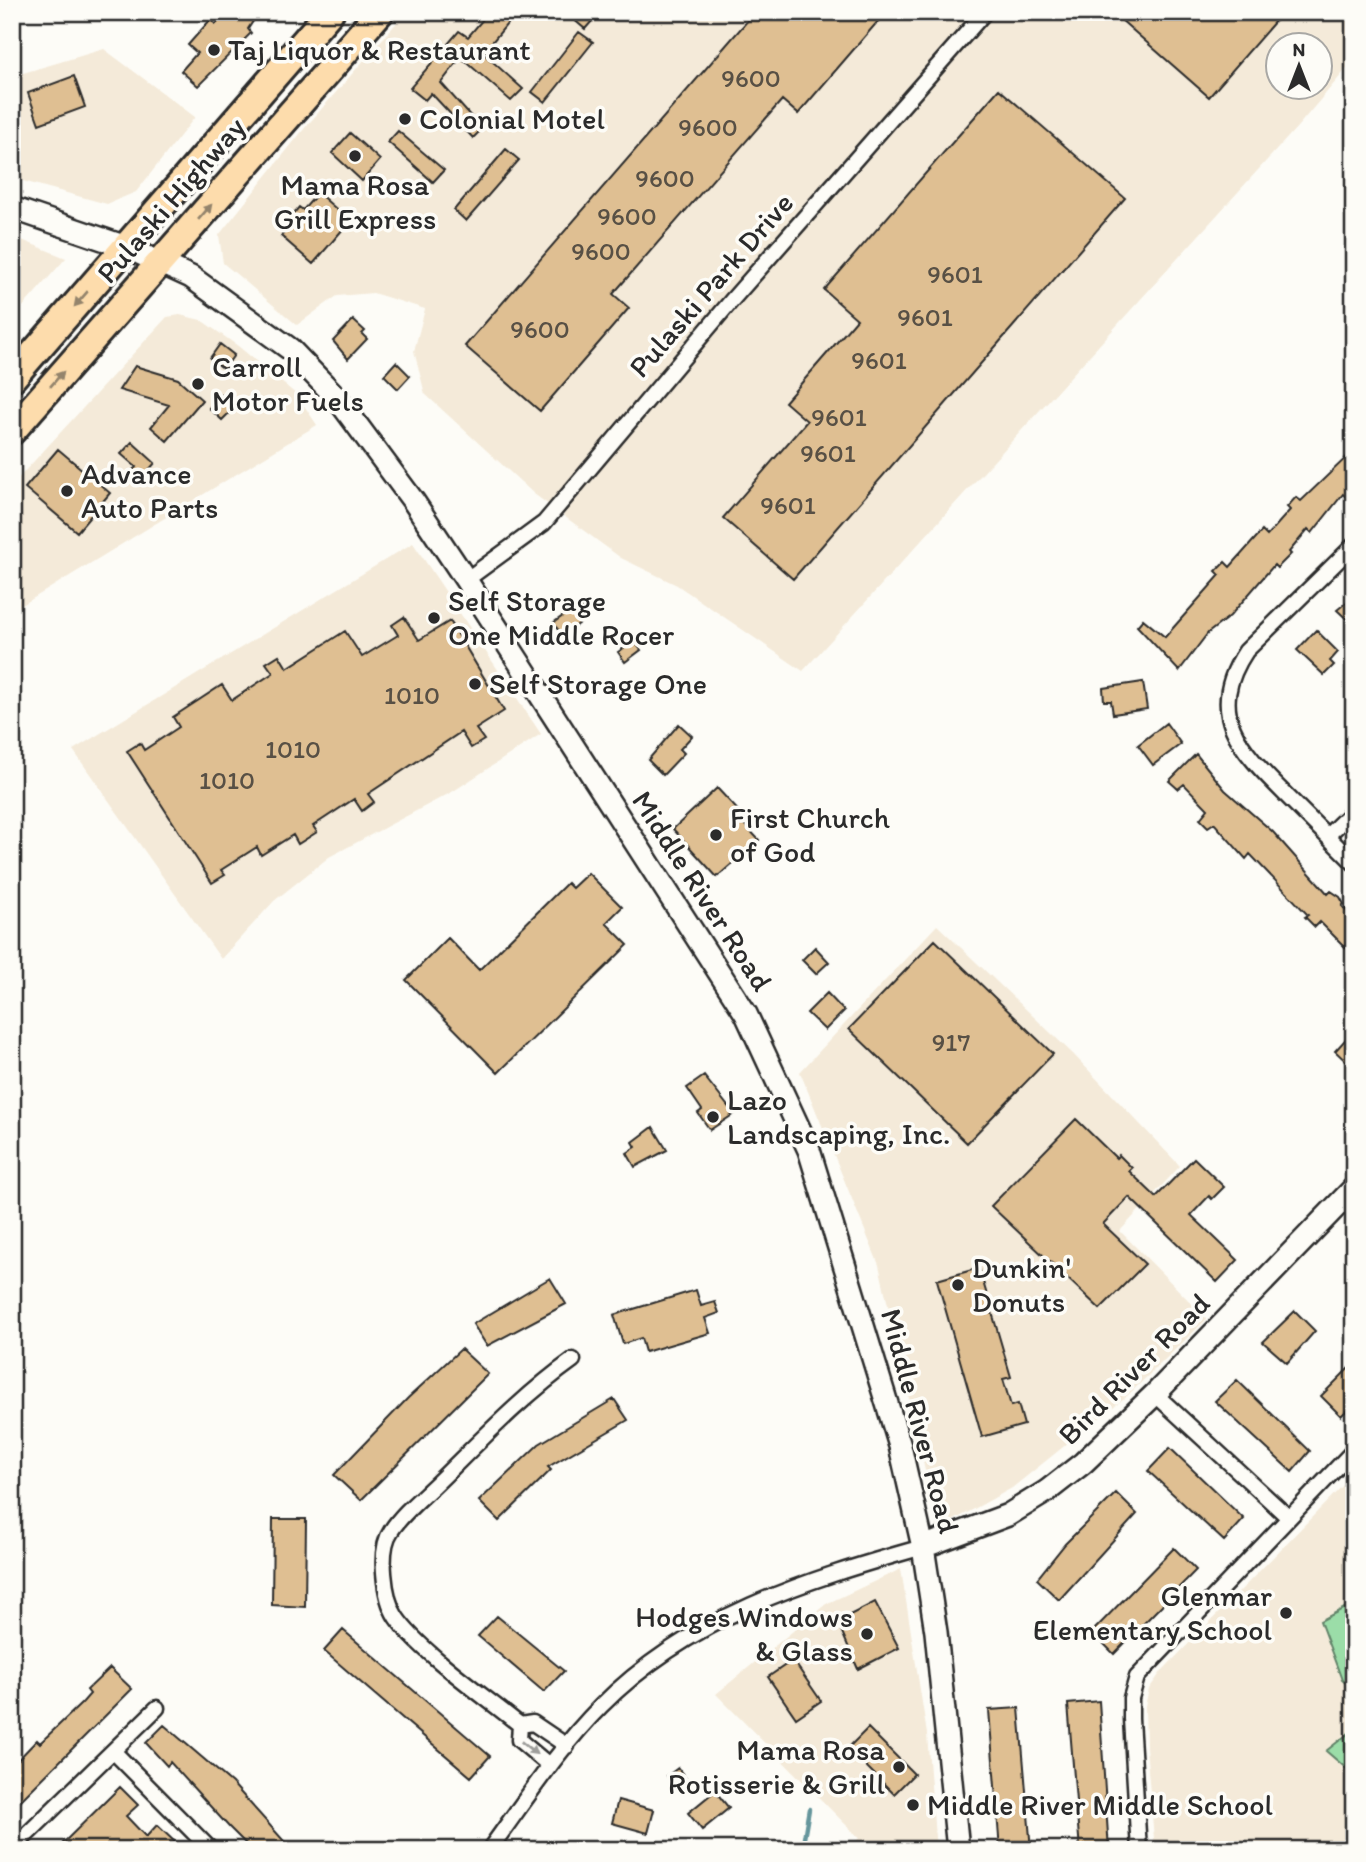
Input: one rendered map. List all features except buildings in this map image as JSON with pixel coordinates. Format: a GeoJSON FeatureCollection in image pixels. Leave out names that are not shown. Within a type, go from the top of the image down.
{"type":"FeatureCollection","features":[{"type":"Feature","properties":{"kind":"highway","name":"Pulaski Highway"},"geometry":{"type":"LineString","coordinates":[[12,378],[330,12]]}},
{"type":"Feature","properties":{"kind":"highway","name":"Pulaski Highway"},"geometry":{"type":"LineString","coordinates":[[12,431],[380,12]]}},
{"type":"Feature","properties":{"kind":"street","name":"Pulaski Park Drive"},"geometry":{"type":"LineString","coordinates":[[467,580],[544,523],[732,300],[985,12]]}},
{"type":"Feature","properties":{"kind":"street","name":"Middle River Road"},"geometry":{"type":"LineString","coordinates":[[12,208],[126,247],[191,277],[290,348],[337,398],[467,580],[738,1001],[768,1058],[809,1150],[900,1446],[923,1547],[936,1632],[958,1850]]}},
{"type":"Feature","properties":{"kind":"street"},"geometry":{"type":"LineString","coordinates":[[1354,545],[1246,651],[1233,673],[1227,698],[1228,714],[1239,746],[1354,863]]}},
{"type":"Feature","properties":{"kind":"street"},"geometry":{"type":"LineString","coordinates":[[1327,836],[1354,810]]}},
{"type":"Feature","properties":{"kind":"street","name":"Bird River Road"},"geometry":{"type":"LineString","coordinates":[[923,1547],[1008,1515],[1047,1491],[1093,1454],[1155,1394],[1354,1188]]}},
{"type":"Feature","properties":{"kind":"street"},"geometry":{"type":"LineString","coordinates":[[520,1726],[414,1637],[396,1617],[387,1599],[384,1563],[390,1532],[414,1506],[542,1382],[573,1360]]}},
{"type":"Feature","properties":{"kind":"street"},"geometry":{"type":"LineString","coordinates":[[1155,1394],[1288,1517]]}},
{"type":"Feature","properties":{"kind":"street"},"geometry":{"type":"LineString","coordinates":[[1139,1850],[1131,1719],[1131,1698],[1137,1677],[1354,1450]]}},
{"type":"Feature","properties":{"kind":"street"},"geometry":{"type":"LineString","coordinates":[[489,1850],[550,1766],[601,1706],[639,1673],[689,1636],[767,1596],[923,1547]]}},
{"type":"Feature","properties":{"kind":"street"},"geometry":{"type":"LineString","coordinates":[[12,1849],[157,1709]]}},
{"type":"Feature","properties":{"kind":"street"},"geometry":{"type":"LineString","coordinates":[[520,1726],[533,1723],[567,1746]]}},
{"type":"Feature","properties":{"kind":"street"},"geometry":{"type":"LineString","coordinates":[[520,1726],[519,1740],[550,1766]]}},
{"type":"Feature","properties":{"kind":"street"},"geometry":{"type":"LineString","coordinates":[[113,1751],[211,1850]]}},
{"type":"Feature","properties":{"kind":"shaded area"},"geometry":{"type":"Polygon","coordinates":[[[406,12],[1354,12],[1354,60],[1334,84],[1334,32],[1264,32],[1264,102],[1318,102],[803,671],[677,585],[621,558],[534,494],[425,394],[414,351],[425,309],[373,293],[337,296],[297,325],[223,263],[219,235],[304,129],[406,12]]]}},
{"type":"Feature","properties":{"kind":"shaded area"},"geometry":{"type":"Polygon","coordinates":[[[104,49],[195,117],[136,192],[107,204],[12,178],[12,146],[22,135],[13,76],[104,49]]]}},
{"type":"Feature","properties":{"kind":"shaded area"},"geometry":{"type":"Polygon","coordinates":[[[12,236],[66,258],[12,319],[12,236]]]}},
{"type":"Feature","properties":{"kind":"shaded area"},"geometry":{"type":"Polygon","coordinates":[[[180,315],[201,320],[238,346],[297,395],[317,425],[14,610],[12,485],[167,317],[180,315]]]}},
{"type":"Feature","properties":{"kind":"shaded area"},"geometry":{"type":"Polygon","coordinates":[[[413,543],[541,734],[452,792],[329,857],[274,901],[221,959],[73,750],[413,543]]]}},
{"type":"Feature","properties":{"kind":"shaded area"},"geometry":{"type":"Polygon","coordinates":[[[937,925],[1073,1054],[1180,1166],[1120,1231],[1207,1319],[1128,1395],[1012,1488],[938,1529],[879,1265],[800,1072],[937,925]]]}},
{"type":"Feature","properties":{"kind":"shaded area","name":"Glenmar Elementary School"},"geometry":{"type":"Polygon","coordinates":[[[1354,1474],[1354,1850],[1155,1850],[1146,1747],[1145,1706],[1149,1689],[1161,1672],[1354,1474]]]}},
{"type":"Feature","properties":{"kind":"shaded area"},"geometry":{"type":"Polygon","coordinates":[[[901,1569],[927,1734],[936,1850],[848,1850],[859,1838],[716,1694],[826,1604],[901,1569]]]}},
{"type":"Feature","properties":{"kind":"green space"},"geometry":{"type":"Polygon","coordinates":[[[1354,1603],[1354,1690],[1342,1680],[1320,1621],[1354,1603]]]}},
{"type":"Feature","properties":{"kind":"green space"},"geometry":{"type":"Polygon","coordinates":[[[1354,1729],[1354,1775],[1326,1751],[1354,1729]]]}},
{"type":"Feature","properties":{"kind":"waterway"},"geometry":{"type":"LineString","coordinates":[[802,1850],[809,1809]]}},
{"type":"Feature","properties":{"kind":"place","name":"Taj Liquor & Restaurant"},"geometry":{"type":"Point","coordinates":[214,50]}},
{"type":"Feature","properties":{"kind":"place","name":"Colonial Motel"},"geometry":{"type":"Point","coordinates":[405,119]}},
{"type":"Feature","properties":{"kind":"place","name":"Mama Rosa Grill Express"},"geometry":{"type":"Point","coordinates":[355,156]}},
{"type":"Feature","properties":{"kind":"place","name":"Carroll Motor Fuels"},"geometry":{"type":"Point","coordinates":[198,384]}},
{"type":"Feature","properties":{"kind":"place","name":"Advance Auto Parts"},"geometry":{"type":"Point","coordinates":[67,491]}},
{"type":"Feature","properties":{"kind":"place","name":"Self Storage One Middle Rocer"},"geometry":{"type":"Point","coordinates":[434,618]}},
{"type":"Feature","properties":{"kind":"place","name":"Self Storage One"},"geometry":{"type":"Point","coordinates":[475,684]}},
{"type":"Feature","properties":{"kind":"place","name":"First Church of God"},"geometry":{"type":"Point","coordinates":[716,835]}},
{"type":"Feature","properties":{"kind":"place","name":"Lazo Landscaping, Inc."},"geometry":{"type":"Point","coordinates":[713,1117]}},
{"type":"Feature","properties":{"kind":"place","name":"Dunkin' Donuts"},"geometry":{"type":"Point","coordinates":[958,1285]}},
{"type":"Feature","properties":{"kind":"place","name":"Glenmar Elementary School"},"geometry":{"type":"Point","coordinates":[1286,1613]}},
{"type":"Feature","properties":{"kind":"place","name":"Hodges Windows & Glass"},"geometry":{"type":"Point","coordinates":[867,1634]}},
{"type":"Feature","properties":{"kind":"place","name":"Mama Rosa Rotisserie & Grill"},"geometry":{"type":"Point","coordinates":[899,1767]}},
{"type":"Feature","properties":{"kind":"place","name":"Middle River Middle School"},"geometry":{"type":"Point","coordinates":[913,1805]}}]}
